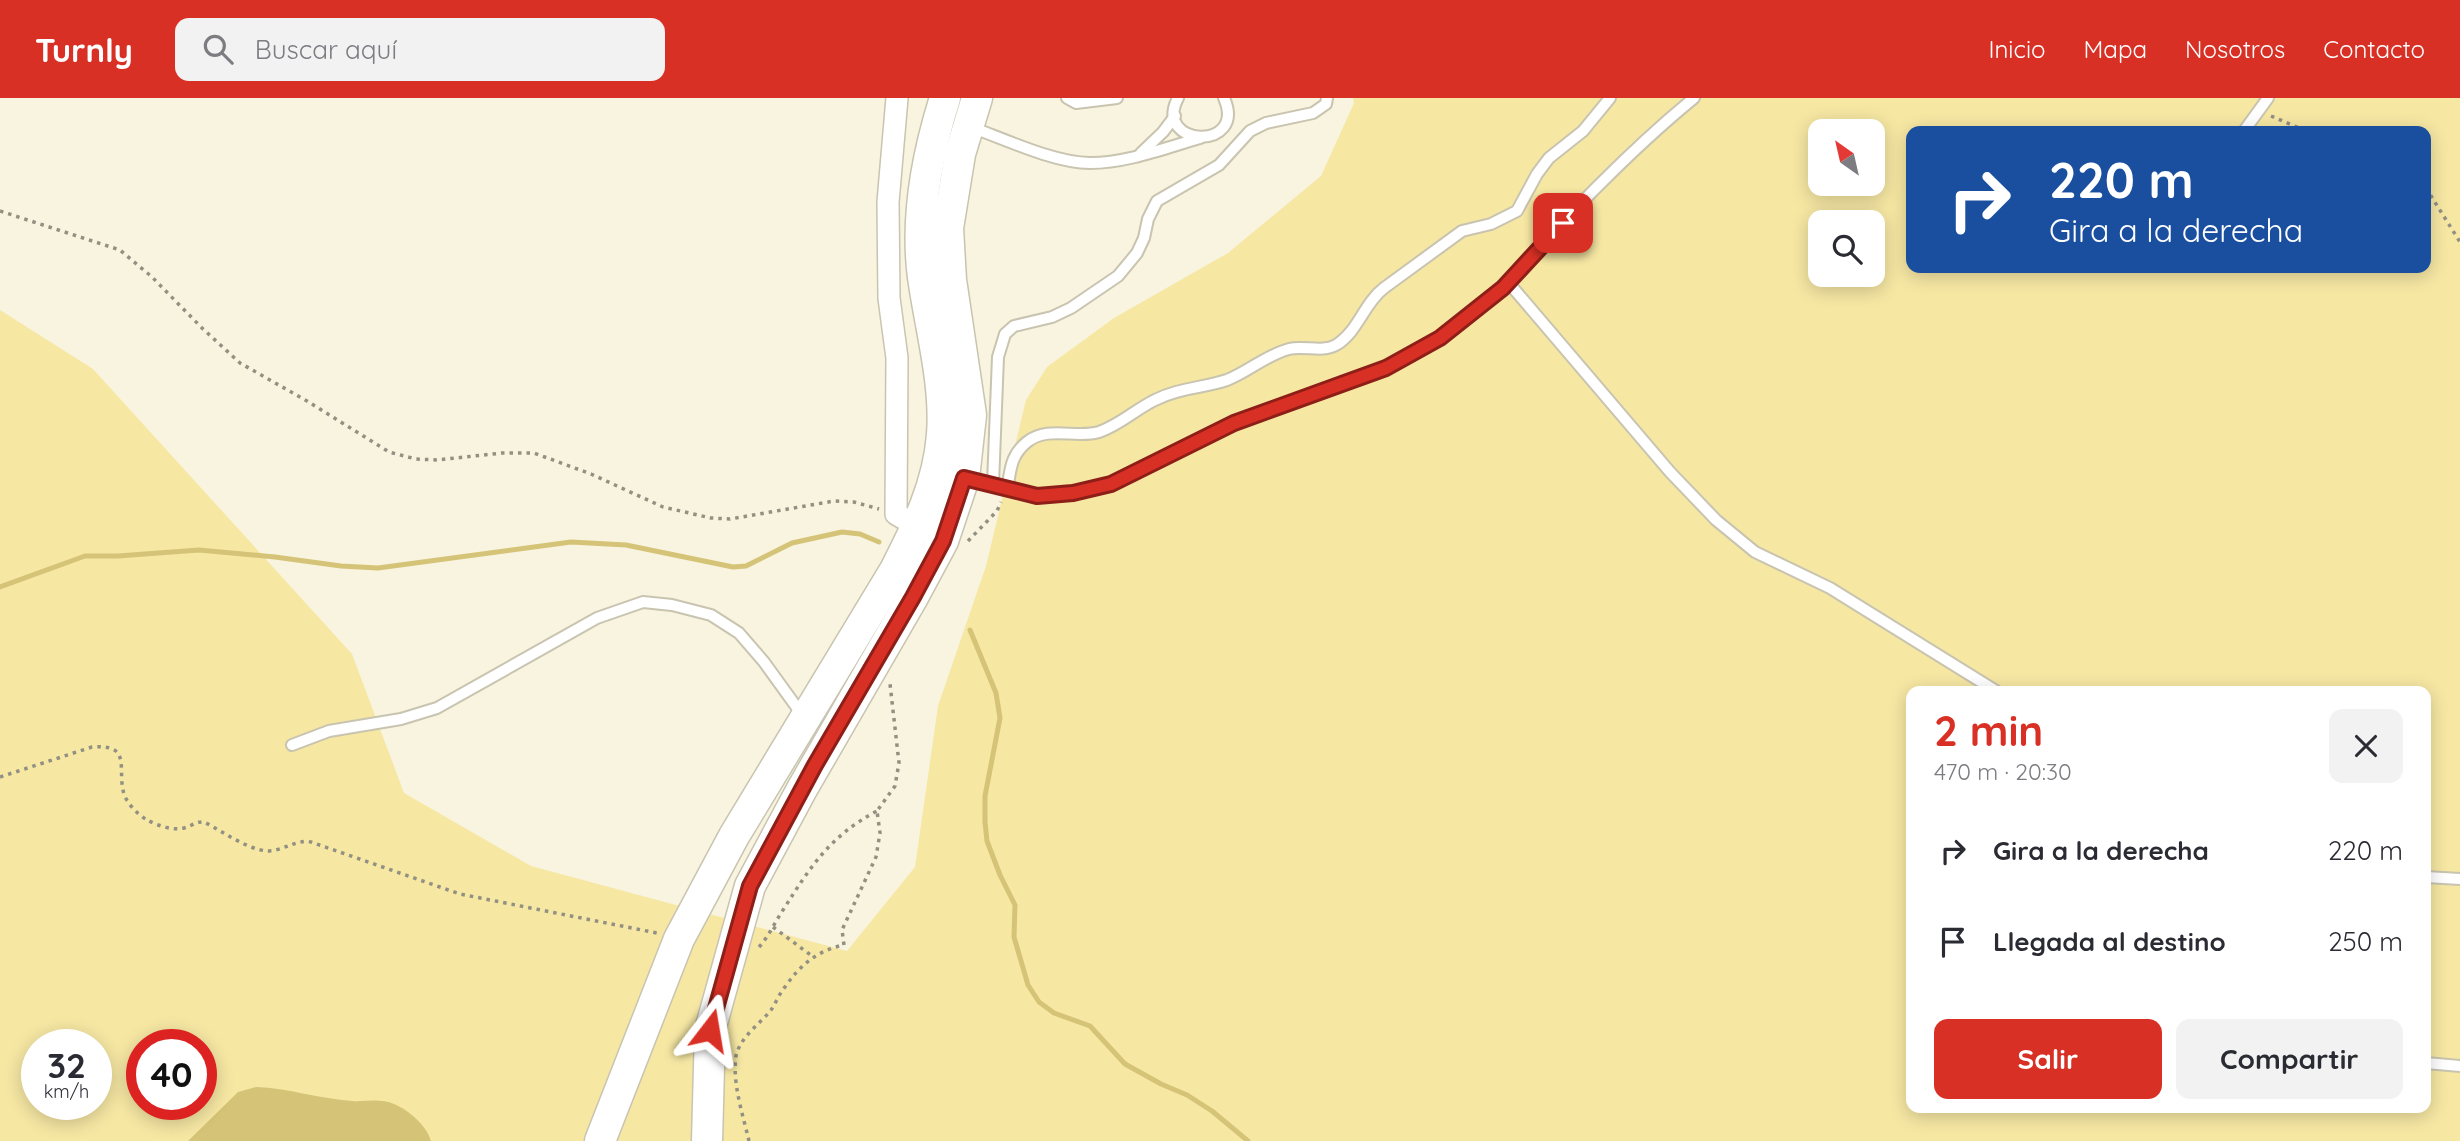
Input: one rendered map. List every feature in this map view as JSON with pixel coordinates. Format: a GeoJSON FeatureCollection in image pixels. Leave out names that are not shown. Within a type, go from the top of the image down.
{"type":"FeatureCollection","features":[{"type":"Feature","properties":{"kind":"street"},"geometry":{"type":"LineString","coordinates":[[707,1141],[710,1030],[750,886],[828,742],[913,597],[919,527],[889,298],[888,202],[897,98]]}},
{"type":"Feature","properties":{"kind":"street"},"geometry":{"type":"LineString","coordinates":[[600,1141],[679,939],[734,836],[950,476],[971,415],[951,280],[948,228],[960,154],[957,113]]}},
{"type":"Feature","properties":{"kind":"street"},"geometry":{"type":"LineString","coordinates":[[805,719],[828,742]]}},
{"type":"Feature","properties":{"kind":"lane"},"geometry":{"type":"LineString","coordinates":[[1067,98],[1076,103],[1117,98]]}},
{"type":"Feature","properties":{"kind":"lane"},"geometry":{"type":"LineString","coordinates":[[1178,98],[1175,116],[1179,127],[1185,133],[1200,138]]}},
{"type":"Feature","properties":{"kind":"lane"},"geometry":{"type":"LineString","coordinates":[[957,113],[1065,160],[1112,162],[1216,133],[1222,128],[1228,112],[1224,98]]}},
{"type":"Feature","properties":{"kind":"lane"},"geometry":{"type":"LineString","coordinates":[[993,484],[998,357],[1005,334],[1014,326],[1052,317],[1072,308],[1118,276],[1137,253],[1157,201],[1219,165],[1256,127],[1313,113],[1326,104],[1327,98]]}},
{"type":"Feature","properties":{"kind":"lane"},"geometry":{"type":"LineString","coordinates":[[1007,489],[1012,458],[1027,442],[1039,435],[1069,432],[1086,434],[1103,430],[1160,397],[1228,379],[1288,349],[1334,346],[1354,326],[1377,293],[1462,231],[1491,225],[1517,211],[1549,158],[1583,131],[1610,98]]}},
{"type":"Feature","properties":{"kind":"lane"},"geometry":{"type":"LineString","coordinates":[[950,476],[1037,496],[1073,493],[1111,484],[1234,423],[1386,368],[1440,338],[1508,282],[1599,184],[1694,98]]}},
{"type":"Feature","properties":{"kind":"lane"},"geometry":{"type":"LineString","coordinates":[[2247,126],[2268,98]]}},
{"type":"Feature","properties":{"kind":"lane"},"geometry":{"type":"LineString","coordinates":[[1139,155],[1175,116]]}},
{"type":"Feature","properties":{"kind":"lane"},"geometry":{"type":"LineString","coordinates":[[1508,282],[1670,472],[1716,520],[1755,552],[1830,588],[1988,686]]}},
{"type":"Feature","properties":{"kind":"lane"},"geometry":{"type":"LineString","coordinates":[[292,745],[329,731],[401,719],[437,708],[597,618],[643,602],[672,605],[711,615],[739,633],[764,662],[805,719]]}},
{"type":"Feature","properties":{"kind":"lane"},"geometry":{"type":"LineString","coordinates":[[2431,877],[2460,879]]}},
{"type":"Feature","properties":{"kind":"lane"},"geometry":{"type":"LineString","coordinates":[[2431,1063],[2460,1066]]}},
{"type":"Feature","properties":{"kind":"path"},"geometry":{"type":"LineString","coordinates":[[2258,110],[2295,126]]}},
{"type":"Feature","properties":{"kind":"path"},"geometry":{"type":"LineString","coordinates":[[2431,196],[2460,242]]}},
{"type":"Feature","properties":{"kind":"path"},"geometry":{"type":"LineString","coordinates":[[0,211],[120,250],[152,277],[240,363],[389,452],[437,460],[502,453],[534,453],[591,474],[663,507],[710,518],[730,519],[834,501],[853,502],[919,527]]}},
{"type":"Feature","properties":{"kind":"path"},"geometry":{"type":"LineString","coordinates":[[729,956],[742,958],[762,944],[813,862],[832,841],[855,823],[877,811],[895,786],[899,763],[890,682]]}},
{"type":"Feature","properties":{"kind":"path"},"geometry":{"type":"LineString","coordinates":[[0,777],[92,747],[104,746],[117,752],[123,761],[123,790],[128,803],[148,820],[162,826],[172,829],[185,828],[199,821],[204,822],[242,843],[265,851],[308,841],[460,894],[516,907],[622,925],[679,939]]}},
{"type":"Feature","properties":{"kind":"path"},"geometry":{"type":"LineString","coordinates":[[748,1141],[736,1078],[736,1054],[750,1032],[771,1010],[785,986],[812,956],[828,948],[844,945],[842,930],[876,857],[880,833],[877,811]]}},
{"type":"Feature","properties":{"kind":"path"},"geometry":{"type":"LineString","coordinates":[[773,927],[812,956]]}},
{"type":"Feature","properties":{"kind":"shaded area"},"geometry":{"type":"Polygon","coordinates":[[[1353,98],[2460,98],[2460,1141],[0,1141],[0,310],[93,369],[352,654],[404,793],[531,866],[847,951],[915,867],[938,706],[986,566],[1026,400],[1047,367],[1114,318],[1228,253],[1321,176],[1354,103],[1353,98]]]}},
{"type":"Feature","properties":{"kind":"shaded area"},"geometry":{"type":"Polygon","coordinates":[[[256,1087],[340,1100],[389,1102],[417,1119],[431,1141],[188,1141],[209,1120],[217,1120],[217,1113],[238,1092],[256,1087]]]}},
{"type":"Feature","properties":{"kind":"waterway"},"geometry":{"type":"LineString","coordinates":[[0,587],[85,556],[199,550],[378,568],[571,542],[626,545],[733,567],[746,566],[792,543],[842,532],[860,534],[879,542]]}},
{"type":"Feature","properties":{"kind":"waterway"},"geometry":{"type":"LineString","coordinates":[[970,630],[996,693],[1000,718],[985,796],[987,841],[1015,905],[1014,937],[1028,985],[1039,1002],[1054,1013],[1090,1026],[1125,1064],[1187,1095],[1212,1111],[1248,1141]]}},
{"type":"Feature","properties":{"kind":"route"},"geometry":{"type":"LineString","coordinates":[[710,1030],[750,886],[815,765],[943,541],[964,478],[1037,496],[1073,493],[1111,484],[1234,423],[1386,368],[1440,338],[1503,288],[1563,223]]}}]}
